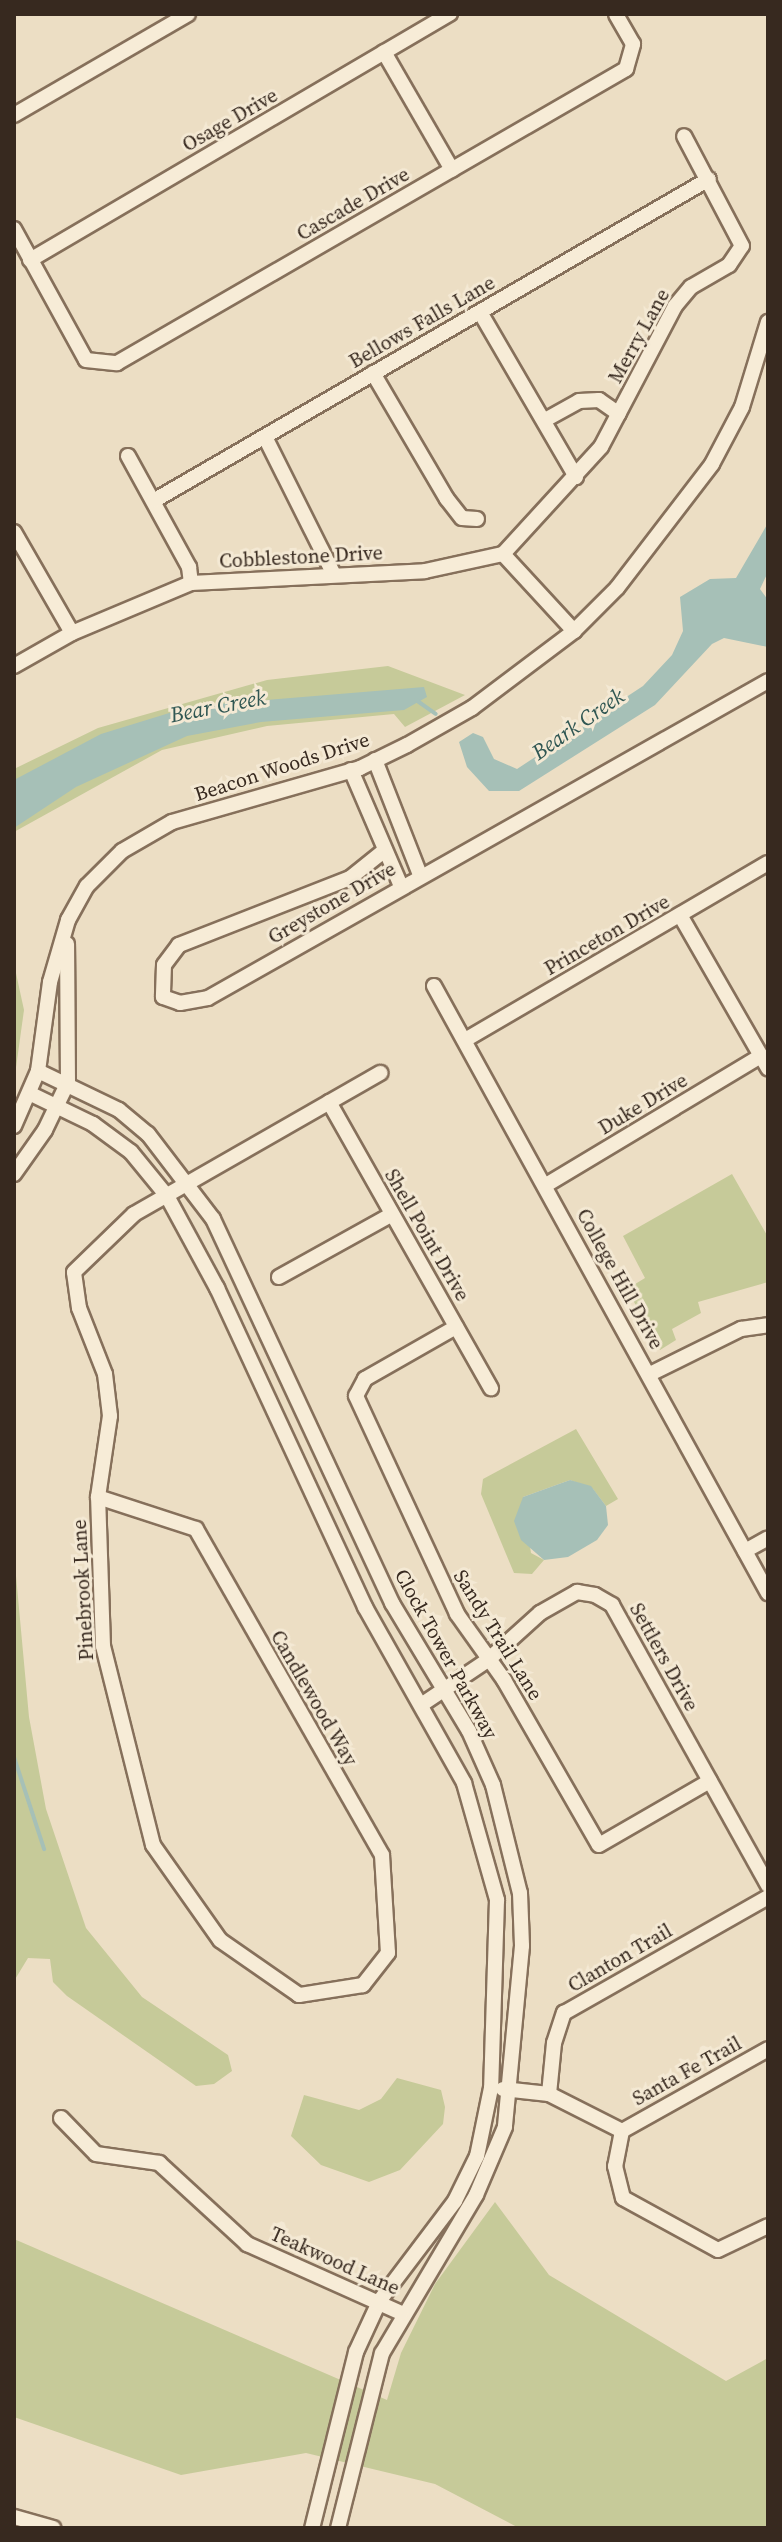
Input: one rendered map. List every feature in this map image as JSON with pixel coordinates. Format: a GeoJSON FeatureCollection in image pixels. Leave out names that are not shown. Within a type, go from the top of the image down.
{"type":"FeatureCollection","features":[{"type":"Feature","properties":{"kind":"street"},"geometry":{"type":"LineString","coordinates":[[14,115],[188,14]]}},
{"type":"Feature","properties":{"kind":"street","name":"Osage Drive"},"geometry":{"type":"LineString","coordinates":[[30,260],[450,14]]}},
{"type":"Feature","properties":{"kind":"street","name":"Cascade Drive"},"geometry":{"type":"LineString","coordinates":[[30,260],[86,360],[98,366],[117,363],[626,69],[633,44],[616,14]]}},
{"type":"Feature","properties":{"kind":"street"},"geometry":{"type":"LineString","coordinates":[[384,52],[452,170]]}},
{"type":"Feature","properties":{"kind":"street","name":"Merry Lane"},"geometry":{"type":"LineString","coordinates":[[503,554],[576,477],[619,414],[675,306],[691,287],[729,265],[742,246],[684,136]]}},
{"type":"Feature","properties":{"kind":"street","name":"Bellows Falls Lane"},"geometry":{"type":"LineString","coordinates":[[155,500],[266,439],[373,373],[709,179]]}},
{"type":"Feature","properties":{"kind":"street"},"geometry":{"type":"LineString","coordinates":[[14,229],[30,260]]}},
{"type":"Feature","properties":{"kind":"street"},"geometry":{"type":"LineString","coordinates":[[480,312],[576,477]]}},
{"type":"Feature","properties":{"kind":"street","name":"Beacon Woods Drive"},"geometry":{"type":"LineString","coordinates":[[31,1094],[38,1071],[50,982],[68,920],[87,886],[122,851],[172,822],[351,770],[375,760],[472,708],[574,631],[617,588],[712,464],[742,407],[768,322]]}},
{"type":"Feature","properties":{"kind":"street"},"geometry":{"type":"LineString","coordinates":[[373,373],[447,499],[462,518],[477,519]]}},
{"type":"Feature","properties":{"kind":"street"},"geometry":{"type":"LineString","coordinates":[[545,420],[579,401],[599,400],[619,414]]}},
{"type":"Feature","properties":{"kind":"street"},"geometry":{"type":"LineString","coordinates":[[266,439],[333,573]]}},
{"type":"Feature","properties":{"kind":"street"},"geometry":{"type":"LineString","coordinates":[[128,456],[155,500],[189,567],[191,583]]}},
{"type":"Feature","properties":{"kind":"street"},"geometry":{"type":"LineString","coordinates":[[14,532],[72,633]]}},
{"type":"Feature","properties":{"kind":"street"},"geometry":{"type":"LineString","coordinates":[[503,554],[574,631]]}},
{"type":"Feature","properties":{"kind":"street","name":"Cobblestone Drive"},"geometry":{"type":"LineString","coordinates":[[14,666],[72,633],[191,583],[333,573],[425,571],[503,554]]}},
{"type":"Feature","properties":{"kind":"street","name":"Greystone Drive"},"geometry":{"type":"LineString","coordinates":[[385,850],[350,878],[179,945],[164,965],[163,997],[180,1003],[208,998],[420,875],[768,681]]}},
{"type":"Feature","properties":{"kind":"street"},"geometry":{"type":"LineString","coordinates":[[375,760],[420,875]]}},
{"type":"Feature","properties":{"kind":"street"},"geometry":{"type":"LineString","coordinates":[[351,770],[401,886]]}},
{"type":"Feature","properties":{"kind":"street","name":"Princeton Drive"},"geometry":{"type":"LineString","coordinates":[[465,1040],[768,863]]}},
{"type":"Feature","properties":{"kind":"street"},"geometry":{"type":"LineString","coordinates":[[680,915],[765,1062]]}},
{"type":"Feature","properties":{"kind":"street","name":"Beacon Woods Drive"},"geometry":{"type":"LineString","coordinates":[[58,1105],[68,1082],[68,920]]}},
{"type":"Feature","properties":{"kind":"street","name":"College Hill Drive"},"geometry":{"type":"LineString","coordinates":[[434,986],[768,1593]]}},
{"type":"Feature","properties":{"kind":"street","name":"Duke Drive"},"geometry":{"type":"LineString","coordinates":[[546,1185],[765,1062]]}},
{"type":"Feature","properties":{"kind":"street","name":"Clock Tower Parkway"},"geometry":{"type":"LineString","coordinates":[[38,1071],[68,1082],[119,1110],[187,1182],[238,1264],[385,1589],[444,1689],[493,1785],[520,1893],[512,2090],[494,2161],[401,2313],[382,2353],[338,2528]]}},
{"type":"Feature","properties":{"kind":"street"},"geometry":{"type":"LineString","coordinates":[[167,1196],[380,1073]]}},
{"type":"Feature","properties":{"kind":"street"},"geometry":{"type":"LineString","coordinates":[[14,1126],[31,1094],[58,1105],[131,1152],[167,1196],[217,1288],[365,1607],[424,1703],[464,1783],[497,1900],[491,2088],[477,2156],[455,2201],[380,2300],[356,2352],[312,2528]]}},
{"type":"Feature","properties":{"kind":"street","name":"Shell Point Drive"},"geometry":{"type":"LineString","coordinates":[[329,1102],[491,1388]]}},
{"type":"Feature","properties":{"kind":"street"},"geometry":{"type":"LineString","coordinates":[[14,1174],[58,1105]]}},
{"type":"Feature","properties":{"kind":"street","name":"Pinebrook Lane"},"geometry":{"type":"LineString","coordinates":[[167,1196],[134,1214],[74,1272],[79,1308],[105,1374],[110,1416],[98,1497],[103,1646],[153,1845],[220,1940],[299,1995],[363,1985]]}},
{"type":"Feature","properties":{"kind":"street"},"geometry":{"type":"LineString","coordinates":[[279,1277],[391,1215]]}},
{"type":"Feature","properties":{"kind":"street"},"geometry":{"type":"LineString","coordinates":[[650,1374],[741,1329],[768,1325]]}},
{"type":"Feature","properties":{"kind":"street","name":"Sandy Trail Lane"},"geometry":{"type":"LineString","coordinates":[[456,1327],[365,1379],[356,1396],[427,1555],[599,1845],[710,1781]]}},
{"type":"Feature","properties":{"kind":"street","name":"Candlewood Way"},"geometry":{"type":"LineString","coordinates":[[98,1497],[196,1529],[382,1855],[388,1953],[363,1985]]}},
{"type":"Feature","properties":{"kind":"street"},"geometry":{"type":"LineString","coordinates":[[745,1551],[768,1538]]}},
{"type":"Feature","properties":{"kind":"street","name":"Settlers Drive"},"geometry":{"type":"LineString","coordinates":[[424,1703],[488,1660],[540,1613],[577,1592],[595,1595],[612,1605],[768,1885]]}},
{"type":"Feature","properties":{"kind":"street","name":"Clanton Trail"},"geometry":{"type":"LineString","coordinates":[[549,2094],[554,2043],[564,2013],[768,1897]]}},
{"type":"Feature","properties":{"kind":"street","name":"Santa Fe Trail"},"geometry":{"type":"LineString","coordinates":[[491,2088],[549,2094],[622,2131],[768,2049]]}},
{"type":"Feature","properties":{"kind":"street","name":"Teakwood Lane"},"geometry":{"type":"LineString","coordinates":[[61,2118],[96,2154],[159,2163],[247,2244],[380,2300],[401,2313]]}},
{"type":"Feature","properties":{"kind":"street"},"geometry":{"type":"LineString","coordinates":[[622,2131],[615,2166],[623,2198],[718,2250],[768,2226]]}},
{"type":"Feature","properties":{"kind":"street"},"geometry":{"type":"LineString","coordinates":[[14,2517],[53,2528]]}},
{"type":"Feature","properties":{"kind":"green space"},"geometry":{"type":"Polygon","coordinates":[[[388,666],[465,695],[405,727],[394,714],[267,726],[162,750],[14,832],[14,769],[98,728],[267,680],[388,666]]]}},
{"type":"Feature","properties":{"kind":"green space"},"geometry":{"type":"Polygon","coordinates":[[[14,964],[24,1010],[14,1082],[14,964]]]}},
{"type":"Feature","properties":{"kind":"green space"},"geometry":{"type":"Polygon","coordinates":[[[732,1174],[768,1237],[768,1282],[698,1302],[701,1313],[672,1329],[676,1340],[660,1350],[627,1289],[645,1278],[623,1236],[732,1174]]]}},
{"type":"Feature","properties":{"kind":"green space"},"geometry":{"type":"Polygon","coordinates":[[[576,1429],[618,1499],[606,1506],[593,1489],[570,1480],[523,1497],[531,1553],[544,1560],[532,1574],[514,1573],[481,1494],[483,1479],[576,1429]]]}},
{"type":"Feature","properties":{"kind":"green space"},"geometry":{"type":"Polygon","coordinates":[[[14,1554],[29,1717],[46,1809],[86,1928],[142,1997],[228,2055],[232,2071],[214,2084],[196,2086],[67,1996],[53,1982],[50,1959],[28,1958],[14,1981],[14,1554]]]}},
{"type":"Feature","properties":{"kind":"green space"},"geometry":{"type":"Polygon","coordinates":[[[397,2078],[441,2090],[445,2107],[443,2124],[400,2170],[369,2182],[321,2165],[291,2136],[304,2095],[359,2110],[381,2099],[397,2078]]]}},
{"type":"Feature","properties":{"kind":"green space"},"geometry":{"type":"Polygon","coordinates":[[[495,2202],[549,2275],[726,2381],[768,2358],[768,2528],[519,2528],[435,2484],[306,2453],[181,2475],[14,2417],[14,2239],[387,2400],[401,2353],[435,2284],[495,2202]]]}},
{"type":"Feature","properties":{"kind":"water"},"geometry":{"type":"Polygon","coordinates":[[[768,523],[768,572],[760,589],[768,600],[768,647],[724,638],[712,644],[655,705],[519,791],[489,791],[467,767],[459,742],[473,733],[483,737],[494,759],[517,769],[643,686],[672,655],[683,631],[680,597],[710,579],[736,578],[768,523]]]}},
{"type":"Feature","properties":{"kind":"water"},"geometry":{"type":"Polygon","coordinates":[[[424,687],[427,697],[404,710],[261,722],[187,736],[76,787],[14,828],[14,780],[101,734],[192,706],[424,687]]]}},
{"type":"Feature","properties":{"kind":"water"},"geometry":{"type":"Polygon","coordinates":[[[570,1480],[591,1486],[606,1506],[608,1525],[597,1540],[568,1557],[544,1560],[521,1540],[514,1521],[523,1497],[570,1480]]]}},
{"type":"Feature","properties":{"kind":"waterway","name":"Bear Creek"},"geometry":{"type":"LineString","coordinates":[[416,700],[436,714]]}},
{"type":"Feature","properties":{"kind":"waterway"},"geometry":{"type":"LineString","coordinates":[[14,1757],[44,1849]]}},
{"type":"Feature","properties":{"kind":"water label","name":"Beark Creek"},"geometry":{"type":"Point","coordinates":[578,724]}}]}
